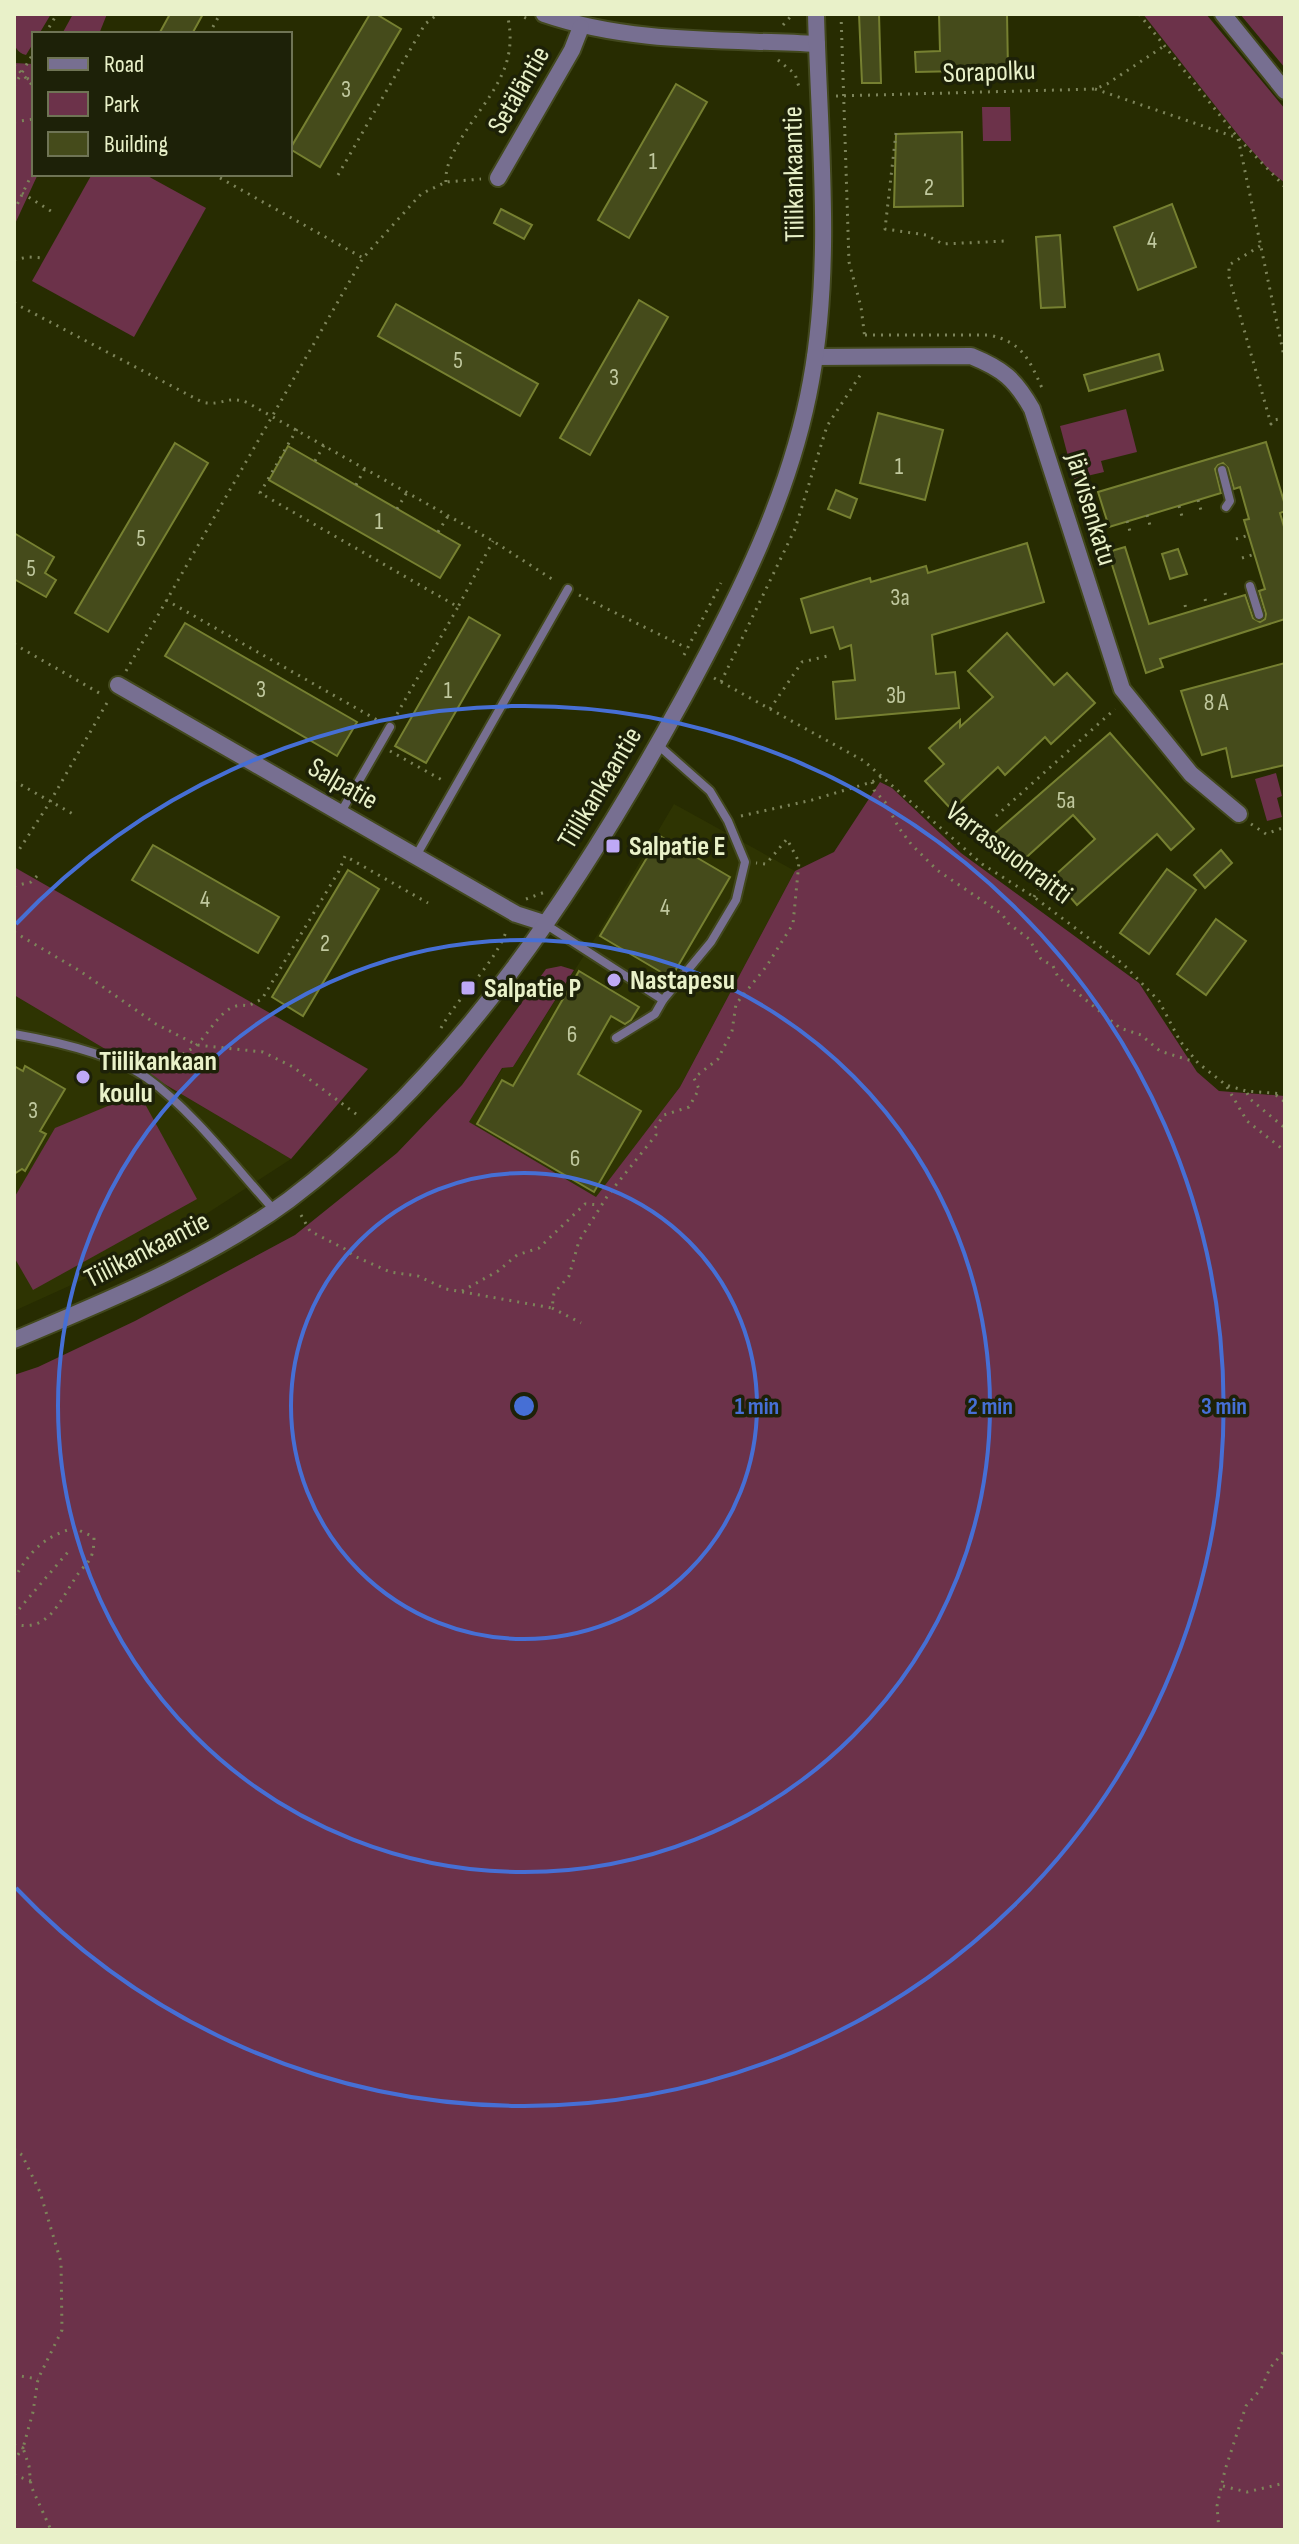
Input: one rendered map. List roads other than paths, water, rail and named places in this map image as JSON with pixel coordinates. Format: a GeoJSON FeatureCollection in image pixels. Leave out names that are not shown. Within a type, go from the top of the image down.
{"type":"FeatureCollection","features":[{"type":"Feature","properties":{"kind":"street"},"geometry":{"type":"LineString","coordinates":[[547,14],[581,27],[719,42],[817,44]]}},
{"type":"Feature","properties":{"kind":"street","name":"Tiilikankaantie"},"geometry":{"type":"LineString","coordinates":[[14,1340],[154,1279],[274,1210],[342,1158],[462,1034],[544,923],[606,831],[658,745],[752,562],[777,503],[800,431],[815,357],[822,280],[816,14]]}},
{"type":"Feature","properties":{"kind":"street"},"geometry":{"type":"LineString","coordinates":[[1223,14],[1285,91]]}},
{"type":"Feature","properties":{"kind":"street","name":"Setäläntie"},"geometry":{"type":"LineString","coordinates":[[498,178],[572,50],[581,27]]}},
{"type":"Feature","properties":{"kind":"street","name":"Järvisenkatu"},"geometry":{"type":"LineString","coordinates":[[815,357],[971,356],[994,366],[1017,383],[1032,409],[1122,689],[1191,774],[1239,814]]}},
{"type":"Feature","properties":{"kind":"street","name":"Salpatie"},"geometry":{"type":"LineString","coordinates":[[114,692],[341,812],[516,914],[544,923]]}},
{"type":"Feature","properties":{"kind":"lane"},"geometry":{"type":"LineString","coordinates":[[1222,470],[1230,501],[1226,507]]}},
{"type":"Feature","properties":{"kind":"lane"},"geometry":{"type":"LineString","coordinates":[[1250,586],[1259,615]]}},
{"type":"Feature","properties":{"kind":"lane"},"geometry":{"type":"LineString","coordinates":[[416,856],[568,589]]}},
{"type":"Feature","properties":{"kind":"lane"},"geometry":{"type":"LineString","coordinates":[[341,812],[390,727]]}},
{"type":"Feature","properties":{"kind":"lane"},"geometry":{"type":"LineString","coordinates":[[616,1038],[655,1014],[711,942],[736,900],[745,862],[728,821],[710,791],[658,745]]}},
{"type":"Feature","properties":{"kind":"lane"},"geometry":{"type":"LineString","coordinates":[[544,923],[663,1000]]}},
{"type":"Feature","properties":{"kind":"lane"},"geometry":{"type":"LineString","coordinates":[[14,1034],[53,1040],[134,1070],[147,1078],[188,1116],[274,1210]]}},
{"type":"Feature","properties":{"kind":"place","name":"Salpatie E"},"geometry":{"type":"Point","coordinates":[613,846]}},
{"type":"Feature","properties":{"kind":"place","name":"Nastapesu"},"geometry":{"type":"Point","coordinates":[614,980]}},
{"type":"Feature","properties":{"kind":"place","name":"Salpatie P"},"geometry":{"type":"Point","coordinates":[468,988]}},
{"type":"Feature","properties":{"kind":"place","name":"Tiilikankaan koulu"},"geometry":{"type":"Point","coordinates":[83,1077]}}]}
